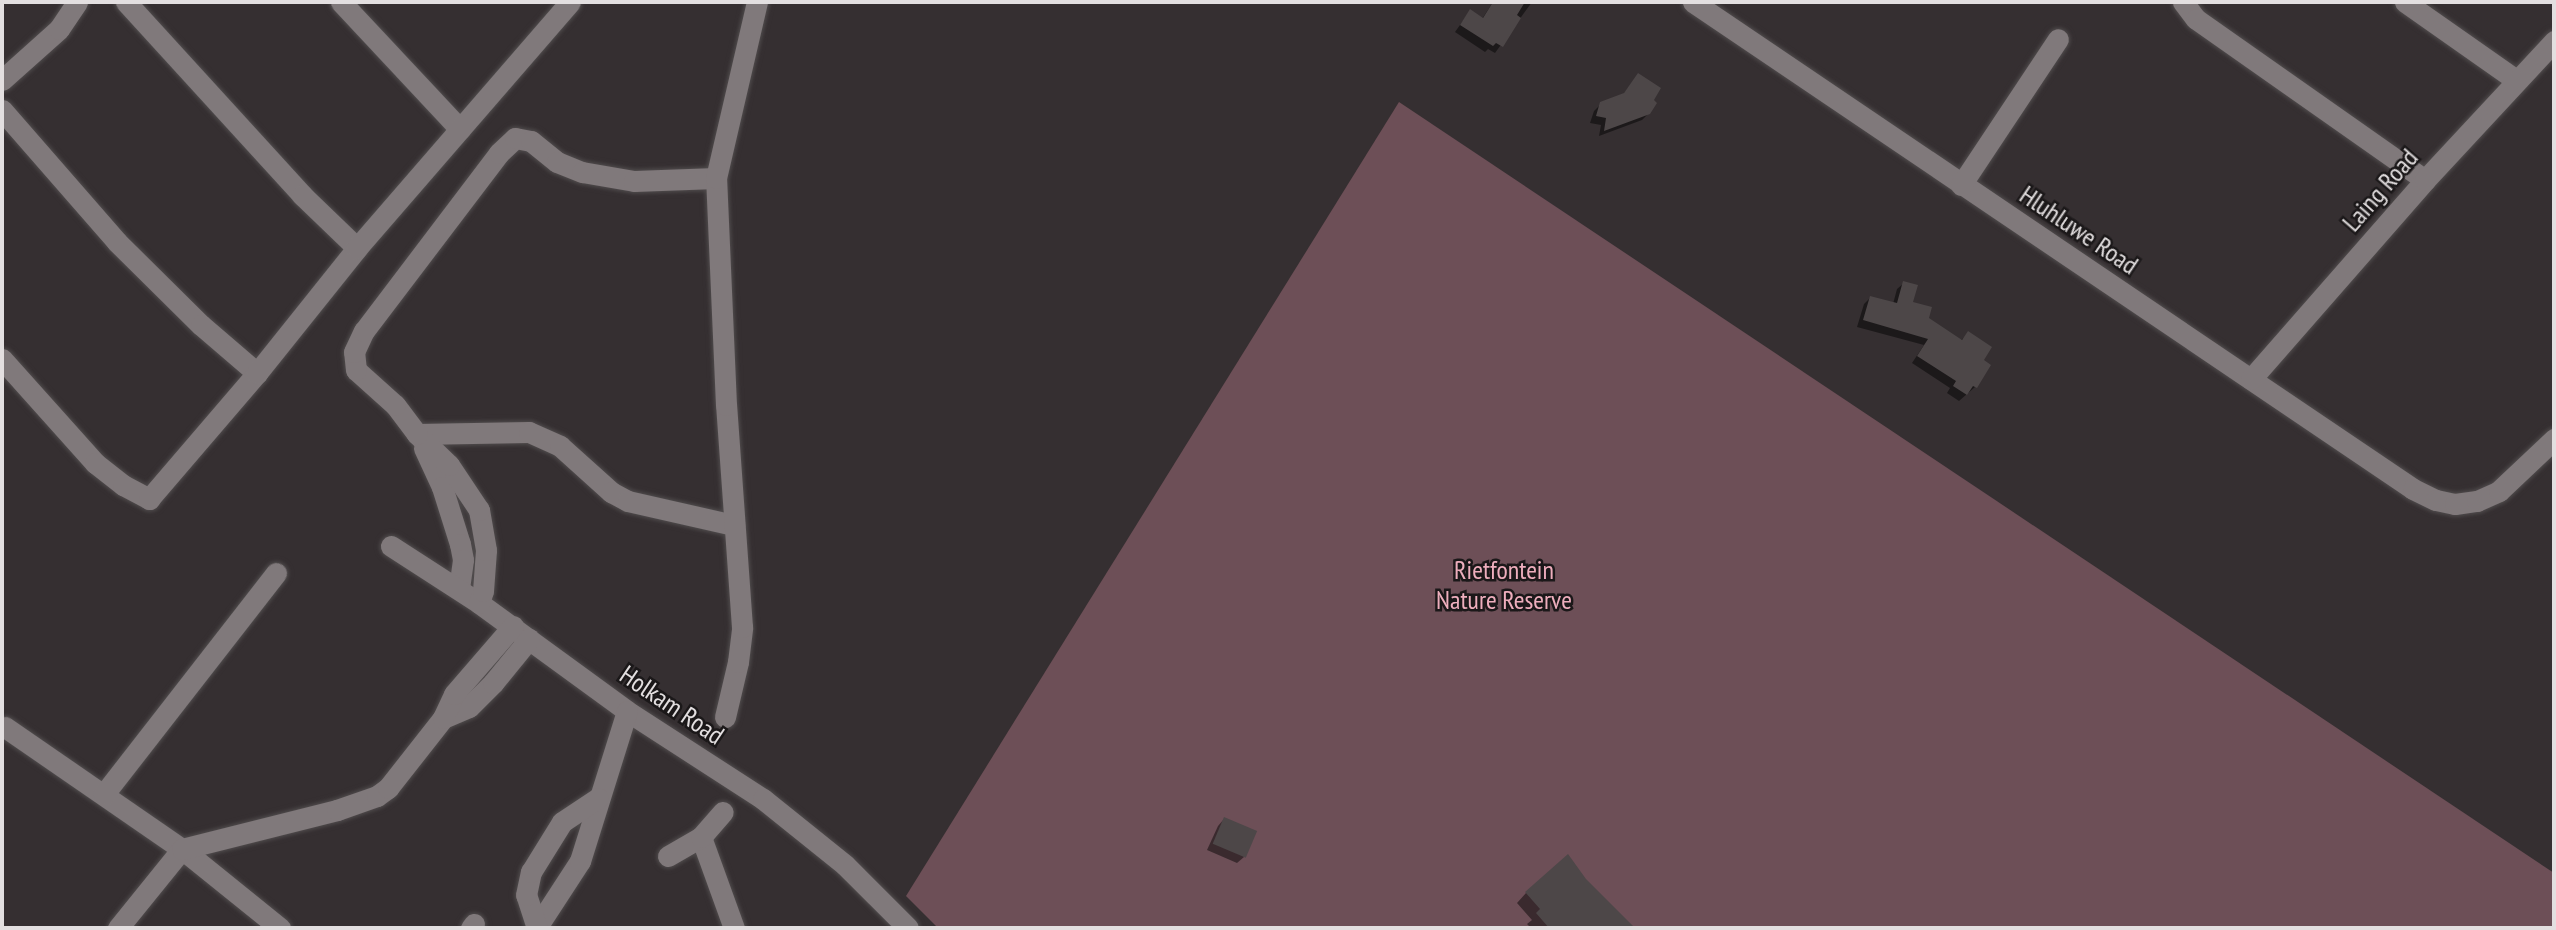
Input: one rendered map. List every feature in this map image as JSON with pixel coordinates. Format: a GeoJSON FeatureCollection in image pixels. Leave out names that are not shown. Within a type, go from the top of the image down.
{"type":"FeatureCollection","features":[{"type":"Feature","properties":{"kind":"street"},"geometry":{"type":"LineString","coordinates":[[2,80],[59,29],[78,2]]}},
{"type":"Feature","properties":{"kind":"street"},"geometry":{"type":"LineString","coordinates":[[126,2],[302,195],[357,247]]}},
{"type":"Feature","properties":{"kind":"street"},"geometry":{"type":"LineString","coordinates":[[341,2],[460,129]]}},
{"type":"Feature","properties":{"kind":"street"},"geometry":{"type":"LineString","coordinates":[[2,359],[95,463],[122,485],[149,499],[257,373],[357,247],[570,2]]}},
{"type":"Feature","properties":{"kind":"street"},"geometry":{"type":"LineString","coordinates":[[725,717],[738,662],[742,627],[726,405],[716,178],[757,2]]}},
{"type":"Feature","properties":{"kind":"street","name":"Hluhluwe Road"},"geometry":{"type":"LineString","coordinates":[[1693,2],[2413,489],[2436,500],[2455,504],[2477,501],[2499,491],[2554,439]]}},
{"type":"Feature","properties":{"kind":"street"},"geometry":{"type":"LineString","coordinates":[[2183,2],[2196,19],[2425,180]]}},
{"type":"Feature","properties":{"kind":"street"},"geometry":{"type":"LineString","coordinates":[[2405,2],[2516,80]]}},
{"type":"Feature","properties":{"kind":"street"},"geometry":{"type":"LineString","coordinates":[[1961,185],[2058,39]]}},
{"type":"Feature","properties":{"kind":"street","name":"Laing Road"},"geometry":{"type":"LineString","coordinates":[[2251,379],[2425,180],[2554,41]]}},
{"type":"Feature","properties":{"kind":"street"},"geometry":{"type":"LineString","coordinates":[[2,110],[117,242],[183,307],[257,373]]}},
{"type":"Feature","properties":{"kind":"street"},"geometry":{"type":"LineString","coordinates":[[479,603],[486,550],[479,510],[449,465],[417,434],[395,405],[356,370],[354,352],[364,331],[499,153],[514,138],[531,141],[556,162],[582,172],[634,181],[716,178]]}},
{"type":"Feature","properties":{"kind":"street"},"geometry":{"type":"LineString","coordinates":[[417,434],[529,432],[560,446],[611,492],[628,501],[734,525]]}},
{"type":"Feature","properties":{"kind":"street"},"geometry":{"type":"LineString","coordinates":[[417,434],[444,493],[460,544],[463,560],[459,589]]}},
{"type":"Feature","properties":{"kind":"street","name":"Holkam Road"},"geometry":{"type":"LineString","coordinates":[[391,546],[459,589],[627,710],[804,830],[845,865],[908,928]]}},
{"type":"Feature","properties":{"kind":"street"},"geometry":{"type":"LineString","coordinates":[[104,794],[276,573]]}},
{"type":"Feature","properties":{"kind":"street"},"geometry":{"type":"LineString","coordinates":[[443,718],[469,707],[482,695],[500,693],[528,638]]}},
{"type":"Feature","properties":{"kind":"street"},"geometry":{"type":"LineString","coordinates":[[118,928],[182,849],[337,810],[377,796],[388,788],[443,718],[454,694],[528,638]]}},
{"type":"Feature","properties":{"kind":"street"},"geometry":{"type":"LineString","coordinates":[[537,928],[580,861],[627,710]]}},
{"type":"Feature","properties":{"kind":"street"},"geometry":{"type":"LineString","coordinates":[[5,727],[182,849],[280,928]]}},
{"type":"Feature","properties":{"kind":"street"},"geometry":{"type":"LineString","coordinates":[[537,928],[527,895],[531,872],[562,822],[598,798]]}},
{"type":"Feature","properties":{"kind":"street"},"geometry":{"type":"LineString","coordinates":[[668,856],[701,837],[723,812]]}},
{"type":"Feature","properties":{"kind":"street"},"geometry":{"type":"LineString","coordinates":[[701,837],[734,928]]}},
{"type":"Feature","properties":{"kind":"green space","name":"Rietfontein Nature Reserve"},"geometry":{"type":"Polygon","coordinates":[[[1399,102],[2554,873],[2554,928],[938,928],[906,896],[1399,102]]]}},
{"type":"Feature","properties":{"kind":"building"},"geometry":{"type":"Polygon","coordinates":[[[1493,2],[1525,2],[1517,15],[1521,18],[1503,47],[1496,43],[1493,46],[1460,25],[1470,9],[1483,18],[1493,2]]]}},
{"type":"Feature","properties":{"kind":"building"},"geometry":{"type":"Polygon","coordinates":[[[1638,73],[1661,88],[1654,100],[1657,103],[1650,114],[1604,131],[1606,118],[1596,116],[1600,102],[1624,93],[1638,73]]]}},
{"type":"Feature","properties":{"kind":"building"},"geometry":{"type":"Polygon","coordinates":[[[1903,281],[1918,285],[1913,302],[1932,307],[1929,318],[1962,340],[1968,331],[1992,347],[1984,360],[1991,365],[1977,388],[1973,386],[1967,395],[1953,386],[1956,381],[1917,356],[1928,339],[1863,320],[1870,296],[1897,303],[1903,281]]]}},
{"type":"Feature","properties":{"kind":"building"},"geometry":{"type":"Polygon","coordinates":[[[1224,817],[1257,831],[1246,858],[1213,844],[1224,817]]]}},
{"type":"Feature","properties":{"kind":"building"},"geometry":{"type":"Polygon","coordinates":[[[1568,854],[1586,879],[1635,928],[1549,928],[1536,913],[1540,909],[1525,892],[1568,854]]]}}]}
